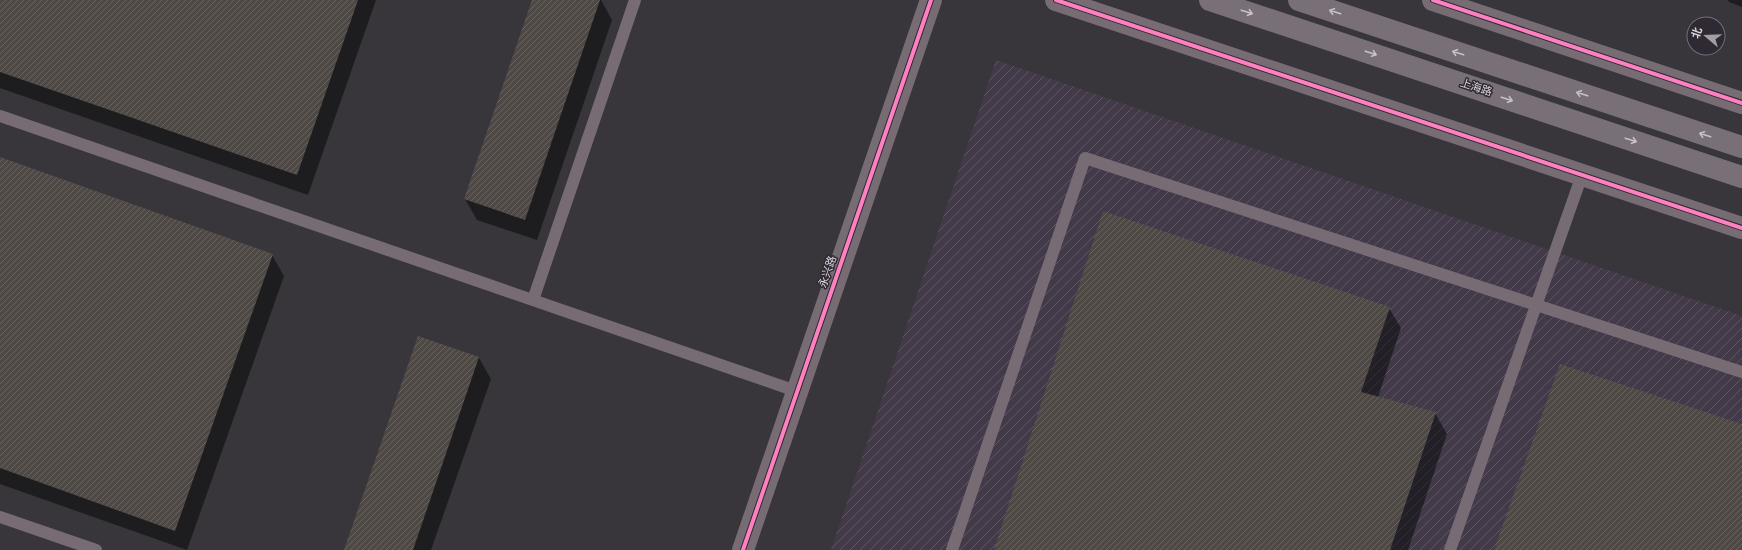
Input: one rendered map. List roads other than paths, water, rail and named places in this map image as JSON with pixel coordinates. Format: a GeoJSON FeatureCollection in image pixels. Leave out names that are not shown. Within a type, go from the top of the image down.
{"type":"FeatureCollection","features":[{"type":"Feature","properties":{"kind":"main road","name":"上海路"},"geometry":{"type":"LineString","coordinates":[[1210,0],[1742,177]]}},
{"type":"Feature","properties":{"kind":"main road"},"geometry":{"type":"LineString","coordinates":[[1299,0],[1742,147]]}},
{"type":"Feature","properties":{"kind":"street","name":"永兴路"},"geometry":{"type":"LineString","coordinates":[[743,550],[796,391],[931,0]]}},
{"type":"Feature","properties":{"kind":"street"},"geometry":{"type":"LineString","coordinates":[[1056,0],[1742,228]]}},
{"type":"Feature","properties":{"kind":"street"},"geometry":{"type":"LineString","coordinates":[[1433,0],[1742,103]]}},
{"type":"Feature","properties":{"kind":"lane"},"geometry":{"type":"LineString","coordinates":[[533,300],[635,0]]}},
{"type":"Feature","properties":{"kind":"lane"},"geometry":{"type":"LineString","coordinates":[[0,116],[796,391]]}},
{"type":"Feature","properties":{"kind":"lane"},"geometry":{"type":"LineString","coordinates":[[952,550],[1085,158],[1742,372]]}},
{"type":"Feature","properties":{"kind":"lane"},"geometry":{"type":"LineString","coordinates":[[1450,550],[1582,175]]}},
{"type":"Feature","properties":{"kind":"lane"},"geometry":{"type":"LineString","coordinates":[[0,516],[96,550]]}}]}
